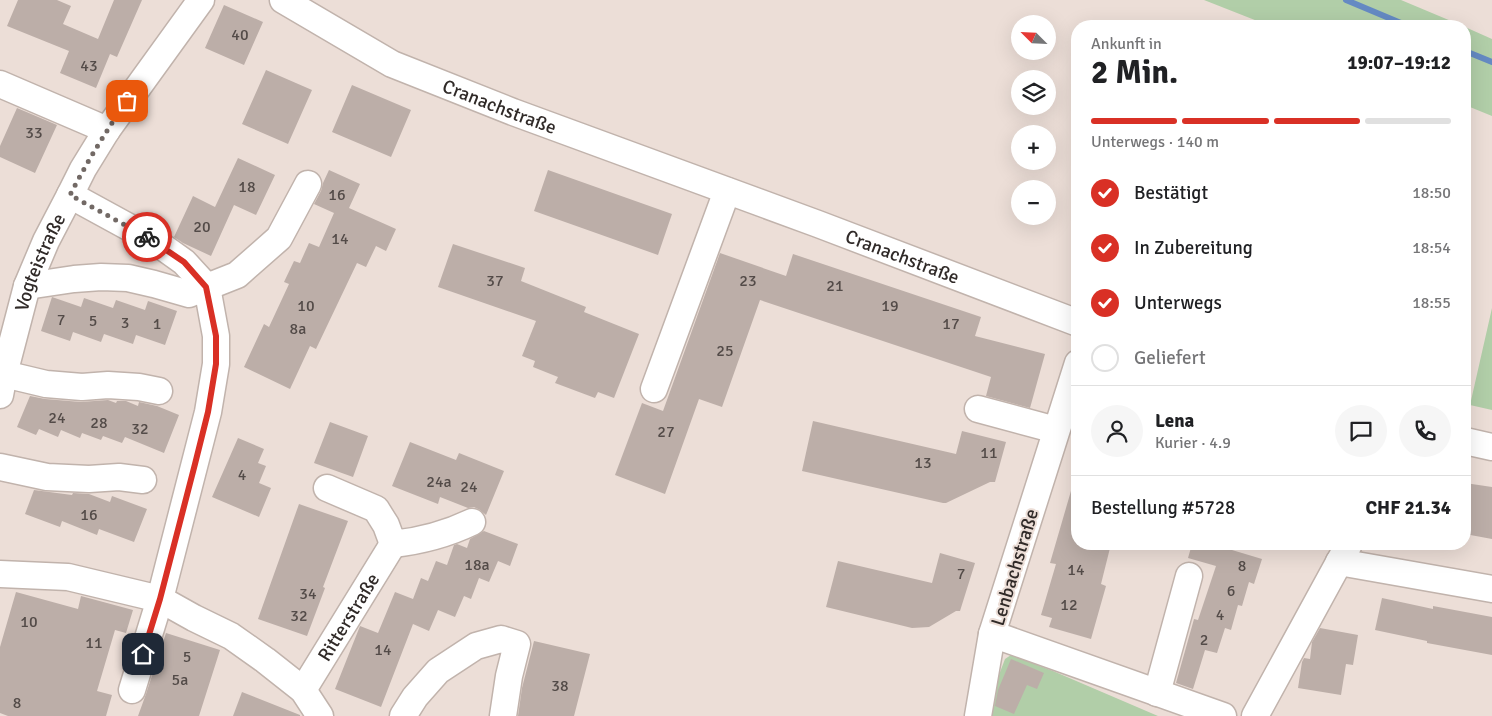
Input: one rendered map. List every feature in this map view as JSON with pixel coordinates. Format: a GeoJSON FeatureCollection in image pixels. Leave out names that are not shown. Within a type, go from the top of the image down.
{"type":"FeatureCollection","features":[{"type":"Feature","properties":{"kind":"street","name":"Vogteistraße"},"geometry":{"type":"LineString","coordinates":[[159,391],[140,387],[108,385],[82,387],[46,384],[2,384],[27,286],[46,241],[83,169],[106,130],[201,0]]}},
{"type":"Feature","properties":{"kind":"street","name":"Cranachstraße"},"geometry":{"type":"LineString","coordinates":[[283,0],[392,64],[513,112],[818,224],[1071,320]]}},
{"type":"Feature","properties":{"kind":"street"},"geometry":{"type":"LineString","coordinates":[[0,84],[106,130]]}},
{"type":"Feature","properties":{"kind":"street"},"geometry":{"type":"LineString","coordinates":[[27,286],[74,279],[128,278],[189,294],[237,275],[279,238],[308,184]]}},
{"type":"Feature","properties":{"kind":"street"},"geometry":{"type":"LineString","coordinates":[[654,389],[727,191]]}},
{"type":"Feature","properties":{"kind":"street"},"geometry":{"type":"LineString","coordinates":[[70,195],[156,242],[184,262],[206,287],[216,336],[216,364],[208,412],[160,599],[132,690]]}},
{"type":"Feature","properties":{"kind":"street","name":"Lenbachstraße"},"geometry":{"type":"LineString","coordinates":[[1071,384],[992,634],[1223,716]]}},
{"type":"Feature","properties":{"kind":"street"},"geometry":{"type":"LineString","coordinates":[[978,409],[1056,430]]}},
{"type":"Feature","properties":{"kind":"street"},"geometry":{"type":"LineString","coordinates":[[1471,442],[1492,447]]}},
{"type":"Feature","properties":{"kind":"street"},"geometry":{"type":"LineString","coordinates":[[0,467],[47,477],[89,479],[119,477],[143,480]]}},
{"type":"Feature","properties":{"kind":"street"},"geometry":{"type":"LineString","coordinates":[[327,488],[376,510],[386,525],[393,544],[414,542],[454,530],[472,522]]}},
{"type":"Feature","properties":{"kind":"street","name":"Ritterstraße"},"geometry":{"type":"LineString","coordinates":[[303,690],[393,544]]}},
{"type":"Feature","properties":{"kind":"street"},"geometry":{"type":"LineString","coordinates":[[1255,716],[1344,553],[1492,589]]}},
{"type":"Feature","properties":{"kind":"street"},"geometry":{"type":"LineString","coordinates":[[0,574],[68,577],[160,599],[231,636],[266,660],[303,690],[320,716]]}},
{"type":"Feature","properties":{"kind":"street"},"geometry":{"type":"LineString","coordinates":[[1157,692],[1189,576]]}},
{"type":"Feature","properties":{"kind":"street"},"geometry":{"type":"LineString","coordinates":[[978,716],[992,634]]}},
{"type":"Feature","properties":{"kind":"street"},"geometry":{"type":"LineString","coordinates":[[404,716],[415,697],[438,671],[476,646],[501,639],[517,644],[509,676],[503,716]]}},
{"type":"Feature","properties":{"kind":"green space"},"geometry":{"type":"Polygon","coordinates":[[[1204,0],[1401,0],[1449,20],[1255,20],[1204,0]]]}},
{"type":"Feature","properties":{"kind":"green space"},"geometry":{"type":"Polygon","coordinates":[[[1471,30],[1492,39],[1492,116],[1471,107],[1471,30]]]}},
{"type":"Feature","properties":{"kind":"green space"},"geometry":{"type":"Polygon","coordinates":[[[1492,308],[1492,410],[1471,405],[1492,308]]]}},
{"type":"Feature","properties":{"kind":"green space"},"geometry":{"type":"Polygon","coordinates":[[[1011,655],[1158,716],[988,716],[997,680],[1005,659],[1011,655]]]}},
{"type":"Feature","properties":{"kind":"building"},"geometry":{"type":"Polygon","coordinates":[[[18,0],[57,0],[71,6],[63,24],[98,39],[114,0],[142,0],[117,57],[110,54],[96,88],[60,73],[69,51],[7,26],[18,0]]]}},
{"type":"Feature","properties":{"kind":"building"},"geometry":{"type":"Polygon","coordinates":[[[224,5],[263,22],[244,65],[205,48],[224,5]]]}},
{"type":"Feature","properties":{"kind":"building"},"geometry":{"type":"Polygon","coordinates":[[[266,70],[312,90],[288,144],[242,124],[266,70]]]}},
{"type":"Feature","properties":{"kind":"building"},"geometry":{"type":"Polygon","coordinates":[[[352,85],[411,110],[391,157],[332,132],[352,85]]]}},
{"type":"Feature","properties":{"kind":"building"},"geometry":{"type":"Polygon","coordinates":[[[17,108],[57,125],[35,173],[0,157],[0,146],[17,108]]]}},
{"type":"Feature","properties":{"kind":"building"},"geometry":{"type":"Polygon","coordinates":[[[238,158],[275,175],[256,215],[234,205],[211,256],[174,237],[193,196],[215,207],[238,158]]]}},
{"type":"Feature","properties":{"kind":"building"},"geometry":{"type":"Polygon","coordinates":[[[329,170],[360,184],[349,208],[396,229],[386,251],[376,246],[366,267],[357,263],[316,349],[310,346],[290,389],[244,367],[264,324],[269,327],[289,284],[284,282],[294,261],[300,263],[309,243],[319,247],[334,213],[314,204],[329,170]]]}},
{"type":"Feature","properties":{"kind":"building"},"geometry":{"type":"Polygon","coordinates":[[[548,170],[672,214],[658,255],[534,211],[548,170]]]}},
{"type":"Feature","properties":{"kind":"building"},"geometry":{"type":"Polygon","coordinates":[[[453,244],[525,268],[521,281],[586,307],[584,312],[639,334],[614,398],[598,392],[595,398],[555,383],[558,377],[533,367],[535,361],[522,356],[536,321],[438,287],[453,244]]]}},
{"type":"Feature","properties":{"kind":"building"},"geometry":{"type":"Polygon","coordinates":[[[720,253],[786,276],[793,254],[981,317],[975,336],[1045,354],[1030,408],[986,396],[991,377],[760,300],[722,407],[699,399],[665,494],[615,475],[642,403],[663,411],[720,253]]]}},
{"type":"Feature","properties":{"kind":"building"},"geometry":{"type":"Polygon","coordinates":[[[52,297],[81,307],[84,298],[113,308],[116,300],[145,310],[148,301],[177,311],[165,345],[136,335],[133,344],[104,334],[101,342],[73,332],[70,341],[41,331],[52,297]]]}},
{"type":"Feature","properties":{"kind":"building"},"geometry":{"type":"Polygon","coordinates":[[[30,396],[81,402],[108,400],[116,403],[117,401],[126,401],[138,406],[139,402],[157,406],[179,415],[164,453],[125,437],[122,443],[103,436],[101,440],[82,433],[80,438],[61,430],[58,437],[39,429],[36,435],[17,427],[30,396]]]}},
{"type":"Feature","properties":{"kind":"building"},"geometry":{"type":"Polygon","coordinates":[[[813,421],[956,454],[962,431],[1006,442],[995,482],[990,482],[943,503],[802,471],[813,421]]]}},
{"type":"Feature","properties":{"kind":"building"},"geometry":{"type":"Polygon","coordinates":[[[330,422],[368,436],[353,477],[314,463],[330,422]]]}},
{"type":"Feature","properties":{"kind":"building"},"geometry":{"type":"Polygon","coordinates":[[[238,438],[264,449],[258,463],[266,466],[259,483],[271,488],[259,517],[212,497],[238,438]]]}},
{"type":"Feature","properties":{"kind":"building"},"geometry":{"type":"Polygon","coordinates":[[[410,442],[456,460],[459,453],[504,471],[486,515],[474,507],[468,508],[440,497],[438,504],[392,486],[410,442]]]}},
{"type":"Feature","properties":{"kind":"building"},"geometry":{"type":"Polygon","coordinates":[[[1471,484],[1492,487],[1492,539],[1471,535],[1471,484]]]}},
{"type":"Feature","properties":{"kind":"building"},"geometry":{"type":"Polygon","coordinates":[[[34,490],[72,495],[73,493],[89,494],[110,502],[112,496],[147,509],[134,542],[99,529],[97,535],[62,521],[60,527],[25,514],[34,490]]]}},
{"type":"Feature","properties":{"kind":"building"},"geometry":{"type":"Polygon","coordinates":[[[1071,491],[1071,550],[1110,550],[1101,584],[1106,586],[1091,639],[1049,627],[1052,618],[1041,615],[1056,564],[1050,563],[1071,491]]]}},
{"type":"Feature","properties":{"kind":"building"},"geometry":{"type":"Polygon","coordinates":[[[299,504],[348,521],[307,636],[258,619],[299,504]]]}},
{"type":"Feature","properties":{"kind":"building"},"geometry":{"type":"Polygon","coordinates":[[[484,531],[518,544],[510,566],[498,561],[489,582],[479,578],[471,599],[464,596],[455,617],[438,610],[429,631],[413,624],[381,707],[335,689],[360,626],[378,633],[395,592],[413,599],[421,578],[428,581],[436,561],[447,565],[454,545],[457,544],[467,548],[470,539],[484,531]]]}},
{"type":"Feature","properties":{"kind":"building"},"geometry":{"type":"Polygon","coordinates":[[[1190,550],[1232,550],[1262,559],[1254,584],[1249,582],[1242,606],[1238,605],[1231,630],[1225,628],[1217,653],[1205,650],[1193,689],[1176,683],[1194,619],[1198,620],[1216,566],[1188,558],[1190,550]]]}},
{"type":"Feature","properties":{"kind":"building"},"geometry":{"type":"Polygon","coordinates":[[[940,553],[975,563],[960,611],[956,611],[929,627],[912,628],[826,607],[838,561],[932,583],[940,553]]]}},
{"type":"Feature","properties":{"kind":"building"},"geometry":{"type":"Polygon","coordinates":[[[16,592],[78,609],[81,596],[133,610],[126,633],[115,630],[97,691],[112,695],[106,716],[8,716],[0,713],[0,647],[16,592]]]}},
{"type":"Feature","properties":{"kind":"building"},"geometry":{"type":"Polygon","coordinates":[[[1382,598],[1433,609],[1433,606],[1492,617],[1492,655],[1427,643],[1427,641],[1375,630],[1382,598]]]}},
{"type":"Feature","properties":{"kind":"building"},"geometry":{"type":"Polygon","coordinates":[[[1320,628],[1358,635],[1353,665],[1346,664],[1341,695],[1298,688],[1302,662],[1304,658],[1310,659],[1312,642],[1320,628]]]}},
{"type":"Feature","properties":{"kind":"building"},"geometry":{"type":"Polygon","coordinates":[[[166,633],[220,650],[199,716],[138,716],[166,633]]]}},
{"type":"Feature","properties":{"kind":"building"},"geometry":{"type":"Polygon","coordinates":[[[534,641],[590,654],[574,716],[518,716],[522,688],[534,641]]]}},
{"type":"Feature","properties":{"kind":"building"},"geometry":{"type":"Polygon","coordinates":[[[1011,659],[1044,673],[1037,689],[1027,685],[1014,714],[995,706],[998,690],[1011,659]]]}},
{"type":"Feature","properties":{"kind":"building"},"geometry":{"type":"Polygon","coordinates":[[[242,692],[300,715],[300,716],[233,716],[242,692]]]}},
{"type":"Feature","properties":{"kind":"waterway"},"geometry":{"type":"LineString","coordinates":[[1346,0],[1394,20]]}},
{"type":"Feature","properties":{"kind":"waterway"},"geometry":{"type":"LineString","coordinates":[[1471,53],[1492,62]]}},
{"type":"Feature","properties":{"kind":"way so far"},"geometry":{"type":"LineString","coordinates":[[127,101],[106,130],[70,195],[147,237]]}},
{"type":"Feature","properties":{"kind":"route"},"geometry":{"type":"LineString","coordinates":[[143,654],[160,599],[195,464],[208,412],[216,364],[216,336],[206,287],[184,262],[147,237]]}}]}
